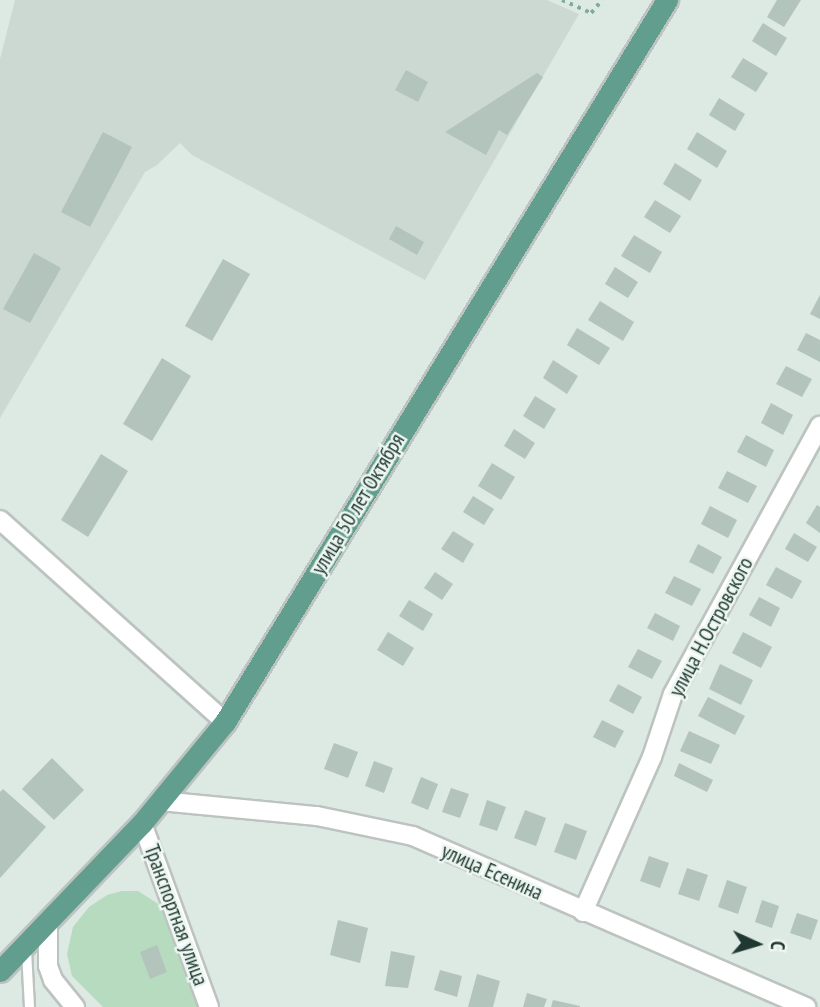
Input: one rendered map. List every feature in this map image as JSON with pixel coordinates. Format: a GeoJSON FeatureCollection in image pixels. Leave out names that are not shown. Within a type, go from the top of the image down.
{"type":"FeatureCollection","features":[{"type":"Feature","properties":{"kind":"main road","name":"улица 50 лет Октября"},"geometry":{"type":"LineString","coordinates":[[0,971],[142,823],[225,722],[667,0]]}},
{"type":"Feature","properties":{"kind":"street","name":"улица Н.Островского"},"geometry":{"type":"LineString","coordinates":[[583,912],[652,757],[673,694],[820,426]]}},
{"type":"Feature","properties":{"kind":"street"},"geometry":{"type":"LineString","coordinates":[[0,520],[225,722]]}},
{"type":"Feature","properties":{"kind":"street","name":"улица Есенина"},"geometry":{"type":"LineString","coordinates":[[160,801],[317,816],[413,836],[806,1007]]}},
{"type":"Feature","properties":{"kind":"street","name":"Транспортная улица"},"geometry":{"type":"LineString","coordinates":[[142,823],[209,1007]]}},
{"type":"Feature","properties":{"kind":"street"},"geometry":{"type":"LineString","coordinates":[[48,922],[48,965],[53,980],[75,1007]]}},
{"type":"Feature","properties":{"kind":"lane"},"geometry":{"type":"LineString","coordinates":[[26,945],[29,1007]]}},
{"type":"Feature","properties":{"kind":"path"},"geometry":{"type":"LineString","coordinates":[[562,0],[591,13],[602,0]]}},
{"type":"Feature","properties":{"kind":"shaded area"},"geometry":{"type":"Polygon","coordinates":[[[15,0],[547,0],[579,14],[425,280],[192,155],[180,143],[157,165],[145,172],[0,418],[0,59],[15,0]]]}},
{"type":"Feature","properties":{"kind":"green space"},"geometry":{"type":"Polygon","coordinates":[[[138,891],[163,907],[198,1007],[103,1007],[72,976],[67,954],[73,927],[89,907],[107,895],[138,891]]]}},
{"type":"Feature","properties":{"kind":"building"},"geometry":{"type":"Polygon","coordinates":[[[777,0],[801,0],[784,27],[767,17],[777,0]]]}},
{"type":"Feature","properties":{"kind":"building"},"geometry":{"type":"Polygon","coordinates":[[[763,23],[787,38],[776,56],[752,41],[763,23]]]}},
{"type":"Feature","properties":{"kind":"building"},"geometry":{"type":"Polygon","coordinates":[[[743,58],[768,73],[756,92],[731,77],[743,58]]]}},
{"type":"Feature","properties":{"kind":"building"},"geometry":{"type":"Polygon","coordinates":[[[406,70],[428,82],[418,102],[395,90],[406,70]]]}},
{"type":"Feature","properties":{"kind":"building"},"geometry":{"type":"Polygon","coordinates":[[[537,73],[543,77],[507,135],[499,130],[486,155],[445,132],[537,73]]]}},
{"type":"Feature","properties":{"kind":"building"},"geometry":{"type":"Polygon","coordinates":[[[719,98],[745,114],[735,131],[709,115],[719,98]]]}},
{"type":"Feature","properties":{"kind":"building"},"geometry":{"type":"Polygon","coordinates":[[[103,132],[132,147],[90,227],[61,212],[103,132]]]}},
{"type":"Feature","properties":{"kind":"building"},"geometry":{"type":"Polygon","coordinates":[[[697,132],[727,151],[717,168],[687,149],[697,132]]]}},
{"type":"Feature","properties":{"kind":"building"},"geometry":{"type":"Polygon","coordinates":[[[675,163],[702,180],[690,201],[663,184],[675,163]]]}},
{"type":"Feature","properties":{"kind":"building"},"geometry":{"type":"Polygon","coordinates":[[[655,200],[681,216],[670,233],[644,217],[655,200]]]}},
{"type":"Feature","properties":{"kind":"building"},"geometry":{"type":"Polygon","coordinates":[[[396,226],[424,242],[417,255],[389,239],[396,226]]]}},
{"type":"Feature","properties":{"kind":"building"},"geometry":{"type":"Polygon","coordinates":[[[634,235],[662,252],[650,273],[621,256],[634,235]]]}},
{"type":"Feature","properties":{"kind":"building"},"geometry":{"type":"Polygon","coordinates":[[[34,253],[61,268],[30,323],[3,309],[34,253]]]}},
{"type":"Feature","properties":{"kind":"building"},"geometry":{"type":"Polygon","coordinates":[[[223,259],[250,274],[212,341],[185,326],[223,259]]]}},
{"type":"Feature","properties":{"kind":"building"},"geometry":{"type":"Polygon","coordinates":[[[615,267],[638,282],[628,298],[605,284],[615,267]]]}},
{"type":"Feature","properties":{"kind":"building"},"geometry":{"type":"Polygon","coordinates":[[[820,295],[820,319],[810,314],[820,295]]]}},
{"type":"Feature","properties":{"kind":"building"},"geometry":{"type":"Polygon","coordinates":[[[600,301],[634,322],[623,341],[588,320],[600,301]]]}},
{"type":"Feature","properties":{"kind":"building"},"geometry":{"type":"Polygon","coordinates":[[[577,328],[610,348],[599,365],[567,345],[577,328]]]}},
{"type":"Feature","properties":{"kind":"building"},"geometry":{"type":"Polygon","coordinates":[[[806,333],[820,340],[820,362],[797,350],[806,333]]]}},
{"type":"Feature","properties":{"kind":"building"},"geometry":{"type":"Polygon","coordinates":[[[162,358],[191,376],[152,441],[123,424],[162,358]]]}},
{"type":"Feature","properties":{"kind":"building"},"geometry":{"type":"Polygon","coordinates":[[[553,360],[578,376],[567,394],[543,378],[553,360]]]}},
{"type":"Feature","properties":{"kind":"building"},"geometry":{"type":"Polygon","coordinates":[[[786,366],[812,379],[802,397],[776,384],[786,366]]]}},
{"type":"Feature","properties":{"kind":"building"},"geometry":{"type":"Polygon","coordinates":[[[535,396],[556,409],[544,429],[523,416],[535,396]]]}},
{"type":"Feature","properties":{"kind":"building"},"geometry":{"type":"Polygon","coordinates":[[[771,403],[793,415],[783,435],[761,423],[771,403]]]}},
{"type":"Feature","properties":{"kind":"building"},"geometry":{"type":"Polygon","coordinates":[[[514,429],[535,443],[525,459],[504,446],[514,429]]]}},
{"type":"Feature","properties":{"kind":"building"},"geometry":{"type":"Polygon","coordinates":[[[746,435],[774,450],[766,467],[737,452],[746,435]]]}},
{"type":"Feature","properties":{"kind":"building"},"geometry":{"type":"Polygon","coordinates":[[[101,454],[128,471],[88,537],[61,520],[101,454]]]}},
{"type":"Feature","properties":{"kind":"building"},"geometry":{"type":"Polygon","coordinates":[[[492,463],[515,477],[501,500],[478,486],[492,463]]]}},
{"type":"Feature","properties":{"kind":"building"},"geometry":{"type":"Polygon","coordinates":[[[727,471],[757,486],[748,503],[718,488],[727,471]]]}},
{"type":"Feature","properties":{"kind":"building"},"geometry":{"type":"Polygon","coordinates":[[[473,496],[494,509],[484,525],[463,512],[473,496]]]}},
{"type":"Feature","properties":{"kind":"building"},"geometry":{"type":"Polygon","coordinates":[[[817,505],[820,507],[820,533],[806,523],[817,505]]]}},
{"type":"Feature","properties":{"kind":"building"},"geometry":{"type":"Polygon","coordinates":[[[710,506],[737,520],[728,538],[701,524],[710,506]]]}},
{"type":"Feature","properties":{"kind":"building"},"geometry":{"type":"Polygon","coordinates":[[[453,531],[474,544],[463,563],[441,549],[453,531]]]}},
{"type":"Feature","properties":{"kind":"building"},"geometry":{"type":"Polygon","coordinates":[[[794,533],[817,547],[808,562],[785,549],[794,533]]]}},
{"type":"Feature","properties":{"kind":"building"},"geometry":{"type":"Polygon","coordinates":[[[698,544],[722,557],[713,574],[689,562],[698,544]]]}},
{"type":"Feature","properties":{"kind":"building"},"geometry":{"type":"Polygon","coordinates":[[[776,567],[802,581],[792,599],[766,585],[776,567]]]}},
{"type":"Feature","properties":{"kind":"building"},"geometry":{"type":"Polygon","coordinates":[[[435,572],[453,584],[442,600],[424,588],[435,572]]]}},
{"type":"Feature","properties":{"kind":"building"},"geometry":{"type":"Polygon","coordinates":[[[674,576],[701,589],[692,606],[665,593],[674,576]]]}},
{"type":"Feature","properties":{"kind":"building"},"geometry":{"type":"Polygon","coordinates":[[[759,597],[780,608],[771,627],[749,615],[759,597]]]}},
{"type":"Feature","properties":{"kind":"building"},"geometry":{"type":"Polygon","coordinates":[[[409,600],[433,614],[423,631],[399,616],[409,600]]]}},
{"type":"Feature","properties":{"kind":"building"},"geometry":{"type":"Polygon","coordinates":[[[655,613],[680,626],[673,641],[647,628],[655,613]]]}},
{"type":"Feature","properties":{"kind":"building"},"geometry":{"type":"Polygon","coordinates":[[[388,632],[414,648],[403,666],[377,650],[388,632]]]}},
{"type":"Feature","properties":{"kind":"building"},"geometry":{"type":"Polygon","coordinates":[[[743,632],[772,647],[761,668],[732,653],[743,632]]]}},
{"type":"Feature","properties":{"kind":"building"},"geometry":{"type":"Polygon","coordinates":[[[638,649],[662,661],[652,679],[628,667],[638,649]]]}},
{"type":"Feature","properties":{"kind":"building"},"geometry":{"type":"Polygon","coordinates":[[[720,664],[753,680],[741,705],[709,689],[720,664]]]}},
{"type":"Feature","properties":{"kind":"building"},"geometry":{"type":"Polygon","coordinates":[[[618,684],[642,697],[633,714],[609,701],[618,684]]]}},
{"type":"Feature","properties":{"kind":"building"},"geometry":{"type":"Polygon","coordinates":[[[708,697],[745,716],[735,735],[698,716],[708,697]]]}},
{"type":"Feature","properties":{"kind":"building"},"geometry":{"type":"Polygon","coordinates":[[[602,720],[624,731],[615,748],[593,737],[602,720]]]}},
{"type":"Feature","properties":{"kind":"building"},"geometry":{"type":"Polygon","coordinates":[[[689,731],[720,745],[711,764],[680,751],[689,731]]]}},
{"type":"Feature","properties":{"kind":"building"},"geometry":{"type":"Polygon","coordinates":[[[334,743],[358,752],[348,778],[324,769],[334,743]]]}},
{"type":"Feature","properties":{"kind":"building"},"geometry":{"type":"Polygon","coordinates":[[[52,758],[84,790],[54,820],[22,789],[52,758]]]}},
{"type":"Feature","properties":{"kind":"building"},"geometry":{"type":"Polygon","coordinates":[[[374,761],[393,768],[384,793],[365,786],[374,761]]]}},
{"type":"Feature","properties":{"kind":"building"},"geometry":{"type":"Polygon","coordinates":[[[679,763],[713,780],[707,792],[674,776],[679,763]]]}},
{"type":"Feature","properties":{"kind":"building"},"geometry":{"type":"Polygon","coordinates":[[[421,777],[438,784],[428,810],[411,803],[421,777]]]}},
{"type":"Feature","properties":{"kind":"building"},"geometry":{"type":"Polygon","coordinates":[[[451,788],[469,794],[460,818],[442,812],[451,788]]]}},
{"type":"Feature","properties":{"kind":"building"},"geometry":{"type":"Polygon","coordinates":[[[3,789],[46,827],[0,878],[0,792],[3,789]]]}},
{"type":"Feature","properties":{"kind":"building"},"geometry":{"type":"Polygon","coordinates":[[[487,800],[506,807],[497,831],[479,825],[487,800]]]}},
{"type":"Feature","properties":{"kind":"building"},"geometry":{"type":"Polygon","coordinates":[[[525,810],[546,818],[536,846],[514,838],[525,810]]]}},
{"type":"Feature","properties":{"kind":"building"},"geometry":{"type":"Polygon","coordinates":[[[565,823],[587,831],[576,860],[554,852],[565,823]]]}},
{"type":"Feature","properties":{"kind":"building"},"geometry":{"type":"Polygon","coordinates":[[[649,856],[669,863],[660,888],[640,881],[649,856]]]}},
{"type":"Feature","properties":{"kind":"building"},"geometry":{"type":"Polygon","coordinates":[[[687,868],[708,875],[699,901],[678,894],[687,868]]]}},
{"type":"Feature","properties":{"kind":"building"},"geometry":{"type":"Polygon","coordinates":[[[727,880],[747,887],[738,914],[718,907],[727,880]]]}},
{"type":"Feature","properties":{"kind":"building"},"geometry":{"type":"Polygon","coordinates":[[[762,900],[779,906],[772,928],[755,922],[762,900]]]}},
{"type":"Feature","properties":{"kind":"building"},"geometry":{"type":"Polygon","coordinates":[[[797,913],[818,920],[811,940],[790,933],[797,913]]]}},
{"type":"Feature","properties":{"kind":"building"},"geometry":{"type":"Polygon","coordinates":[[[338,920],[368,928],[360,963],[330,955],[338,920]]]}},
{"type":"Feature","properties":{"kind":"building"},"geometry":{"type":"Polygon","coordinates":[[[157,945],[167,972],[150,979],[140,952],[157,945]]]}},
{"type":"Feature","properties":{"kind":"building"},"geometry":{"type":"Polygon","coordinates":[[[391,951],[415,956],[408,988],[385,986],[391,951]]]}},
{"type":"Feature","properties":{"kind":"building"},"geometry":{"type":"Polygon","coordinates":[[[440,970],[462,976],[457,997],[434,990],[440,970]]]}},
{"type":"Feature","properties":{"kind":"building"},"geometry":{"type":"Polygon","coordinates":[[[477,974],[500,981],[493,1007],[468,1007],[477,974]]]}},
{"type":"Feature","properties":{"kind":"building"},"geometry":{"type":"Polygon","coordinates":[[[527,993],[547,999],[544,1007],[523,1007],[527,993]]]}},
{"type":"Feature","properties":{"kind":"building"},"geometry":{"type":"Polygon","coordinates":[[[553,1000],[580,1006],[580,1007],[551,1007],[553,1000]]]}}]}
